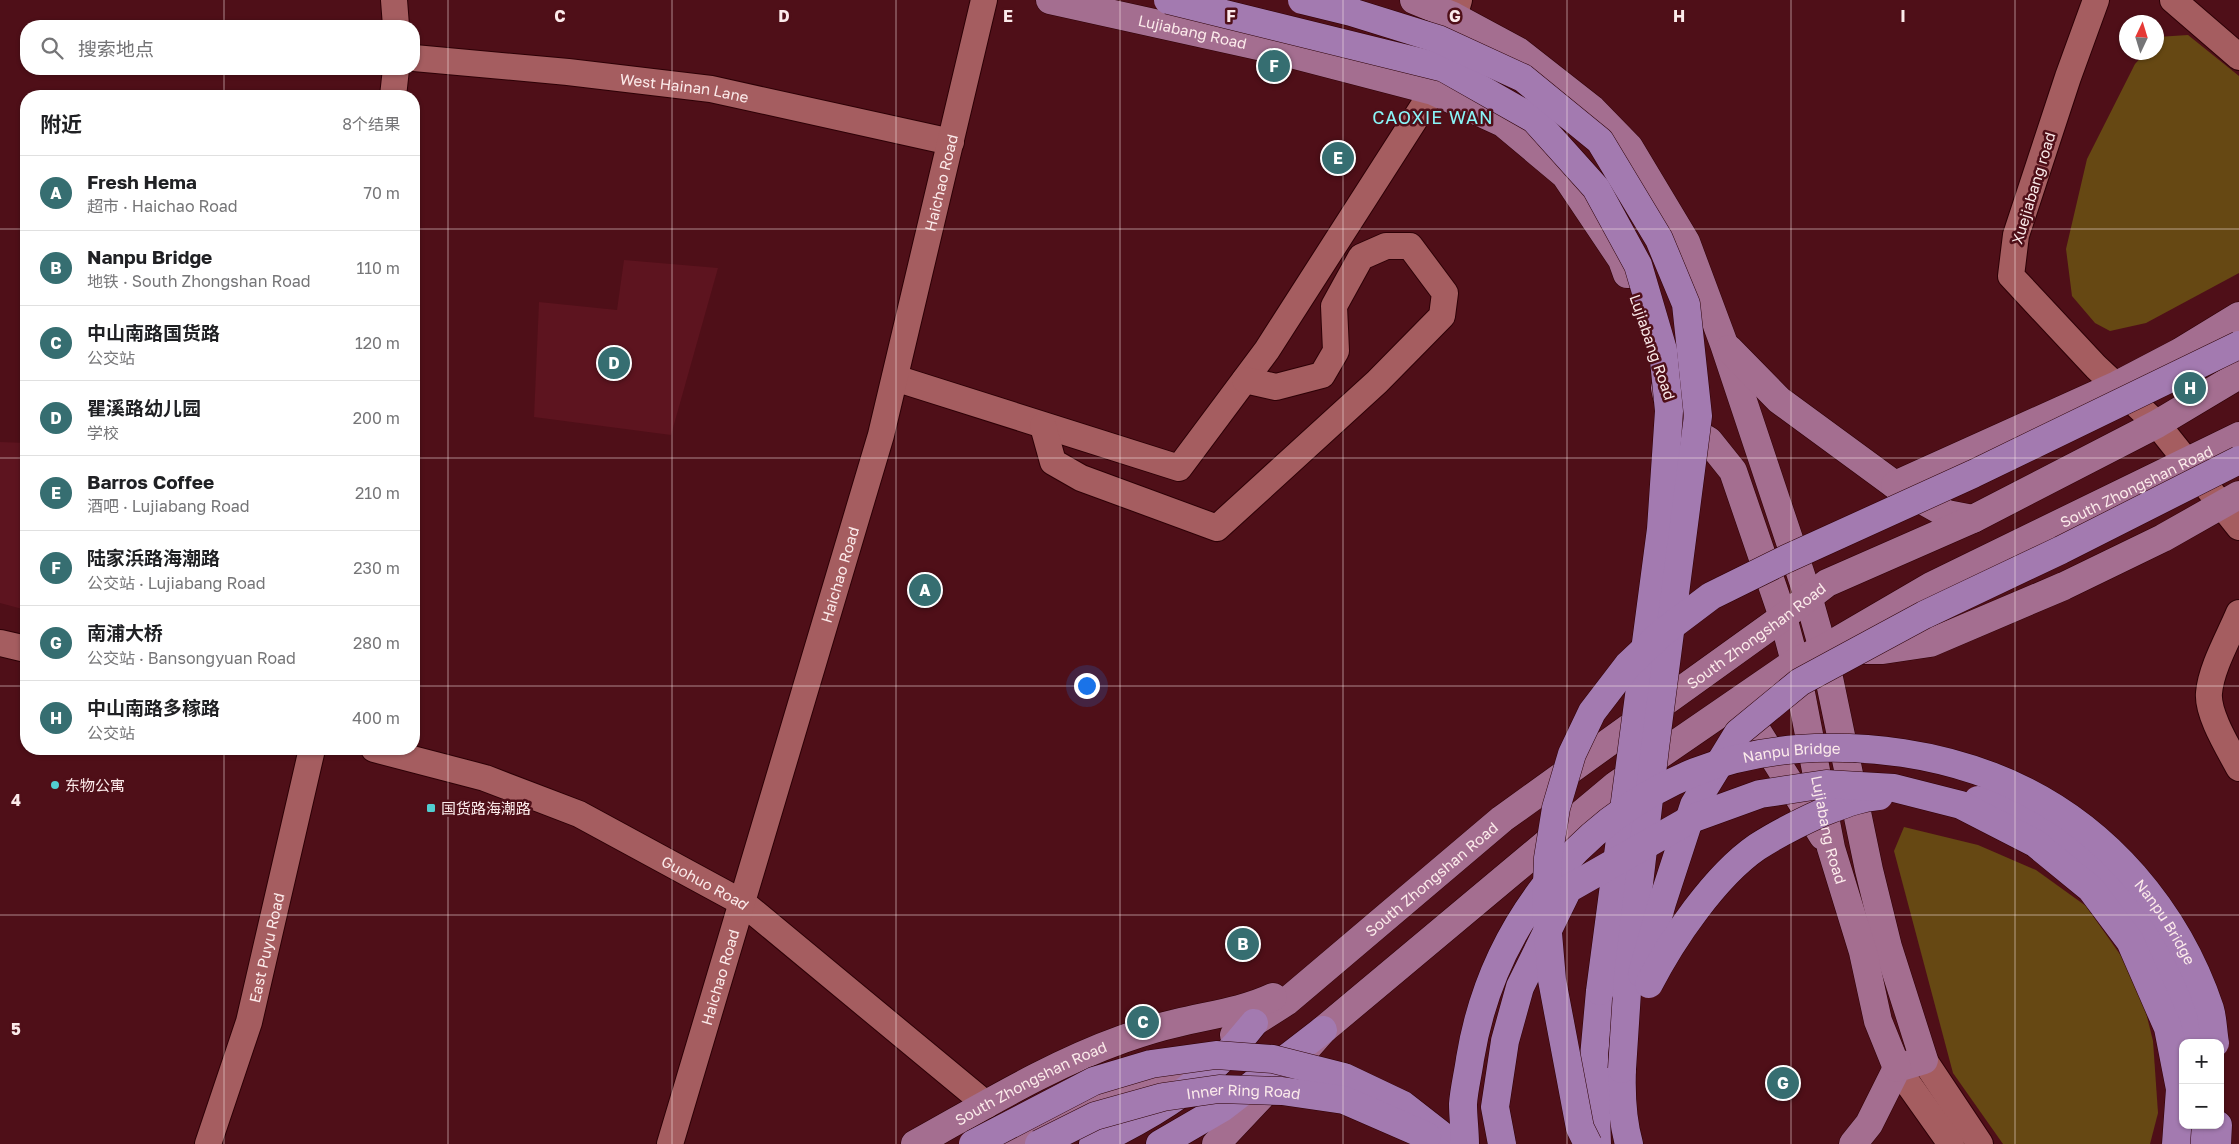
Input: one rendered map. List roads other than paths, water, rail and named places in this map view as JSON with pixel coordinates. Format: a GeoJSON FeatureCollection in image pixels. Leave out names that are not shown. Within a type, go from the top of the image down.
{"type":"FeatureCollection","features":[{"type":"Feature","properties":{"kind":"highway"},"geometry":{"type":"LineString","coordinates":[[1168,0],[1444,68],[1534,119],[1596,188],[1638,265],[1663,350],[1669,412],[1661,529],[1600,991],[1594,1057],[1597,1144]]}},
{"type":"Feature","properties":{"kind":"highway"},"geometry":{"type":"LineString","coordinates":[[1302,0],[1351,12],[1438,39],[1522,78],[1600,141],[1659,239],[1686,304],[1698,416],[1651,778],[1628,977],[1622,1069]]}},
{"type":"Feature","properties":{"kind":"highway"},"geometry":{"type":"LineString","coordinates":[[1588,1144],[1580,1128],[1552,980],[1546,910],[1548,858],[1556,808],[1572,754],[1592,712],[1628,665],[1662,634],[1711,596],[1786,559],[1973,474],[2239,345]]}},
{"type":"Feature","properties":{"kind":"highway"},"geometry":{"type":"LineString","coordinates":[[1622,1069],[1643,970],[1662,903],[1694,805],[1738,733],[1800,682],[1924,615],[2061,550],[2239,460]]}},
{"type":"Feature","properties":{"kind":"highway","name":"Nanpu Bridge"},"geometry":{"type":"LineString","coordinates":[[1465,1144],[1463,1103],[1476,1025],[1498,960],[1527,909],[1564,863],[1603,825],[1646,796],[1696,771],[1749,756],[1805,748],[1867,748],[1937,758],[1999,778],[2056,807],[2112,850],[2155,901],[2185,952],[2211,1011],[2214,1039]]}},
{"type":"Feature","properties":{"kind":"highway"},"geometry":{"type":"LineString","coordinates":[[1502,1144],[1495,1107],[1506,1041],[1520,987],[1568,889],[1691,819],[1760,794],[1826,784],[1894,788],[1961,805],[2035,844],[2091,888],[2130,941],[2168,1028],[2180,1089],[2176,1144]]}},
{"type":"Feature","properties":{"kind":"highway","name":"Nanpu Bridge"},"geometry":{"type":"LineString","coordinates":[[1629,1144],[1623,1123],[1622,1069],[1649,983],[1676,937],[1723,877],[1756,848],[1800,822],[1858,798],[1946,791],[2029,815],[2085,856],[2146,927],[2179,994],[2191,1039]]}},
{"type":"Feature","properties":{"kind":"highway"},"geometry":{"type":"LineString","coordinates":[[1093,1144],[1159,1110],[1192,1087],[1226,1057],[1254,1023]]}},
{"type":"Feature","properties":{"kind":"highway"},"geometry":{"type":"LineString","coordinates":[[1160,1144],[1222,1108],[1324,1030]]}},
{"type":"Feature","properties":{"kind":"highway"},"geometry":{"type":"LineString","coordinates":[[973,1144],[1094,1080],[1151,1064],[1216,1055],[1273,1058],[1344,1078],[1402,1105],[1453,1144]]}},
{"type":"Feature","properties":{"kind":"highway","name":"Inner Ring Road"},"geometry":{"type":"LineString","coordinates":[[1038,1144],[1095,1116],[1163,1097],[1219,1089],[1282,1091],[1344,1100],[1447,1144]]}},
{"type":"Feature","properties":{"kind":"highway"},"geometry":{"type":"LineString","coordinates":[[2197,1144],[2199,1129]]}},
{"type":"Feature","properties":{"kind":"highway"},"geometry":{"type":"LineString","coordinates":[[2217,1144],[2218,1129]]}},
{"type":"Feature","properties":{"kind":"main road","name":"Lujiabang Road"},"geometry":{"type":"LineString","coordinates":[[1050,0],[1272,49],[1433,91],[1503,123],[1566,175],[1622,260],[1648,326],[1668,397],[1686,427],[1709,441],[1733,471],[1784,617],[1795,662],[1831,848],[1863,952],[1878,1021],[1897,1068]]}},
{"type":"Feature","properties":{"kind":"main road","name":"Lujiabang Road"},"geometry":{"type":"LineString","coordinates":[[1414,0],[1456,8],[1518,50],[1592,109],[1629,147],[1686,242],[1724,344],[1808,596],[1823,650],[1869,870],[1888,947],[1924,1060]]}},
{"type":"Feature","properties":{"kind":"main road"},"geometry":{"type":"LineString","coordinates":[[1895,485],[2117,385],[2180,352],[2239,316]]}},
{"type":"Feature","properties":{"kind":"main road"},"geometry":{"type":"LineString","coordinates":[[1724,344],[1779,400],[1895,485],[1947,514],[1973,519]]}},
{"type":"Feature","properties":{"kind":"main road","name":"South Zhongshan Road"},"geometry":{"type":"LineString","coordinates":[[1011,1144],[1215,1046],[1286,1002],[1502,819],[1784,617],[1808,596],[1827,583],[1973,519],[2157,424],[2239,375]]}},
{"type":"Feature","properties":{"kind":"main road","name":"South Zhongshan Road"},"geometry":{"type":"LineString","coordinates":[[1220,1142],[1324,1030],[1616,785],[1795,662],[1823,650],[1932,586],[2239,436]]}},
{"type":"Feature","properties":{"kind":"main road","name":"South Zhongshan Road"},"geometry":{"type":"LineString","coordinates":[[1823,650],[1883,650],[1930,643],[2064,586],[2163,538],[2230,500]]}},
{"type":"Feature","properties":{"kind":"main road"},"geometry":{"type":"LineString","coordinates":[[1665,753],[1718,744],[1752,723],[1795,662]]}},
{"type":"Feature","properties":{"kind":"main road"},"geometry":{"type":"LineString","coordinates":[[1752,723],[1831,848]]}},
{"type":"Feature","properties":{"kind":"main road","name":"South Zhongshan Road"},"geometry":{"type":"LineString","coordinates":[[915,1144],[1041,1075],[1122,1040],[1175,1023],[1238,1010],[1270,998],[1322,973]]}},
{"type":"Feature","properties":{"kind":"main road"},"geometry":{"type":"LineString","coordinates":[[1853,1144],[1869,1124],[1897,1068],[1924,1060]]}},
{"type":"Feature","properties":{"kind":"street"},"geometry":{"type":"LineString","coordinates":[[394,0],[396,20]]}},
{"type":"Feature","properties":{"kind":"street","name":"Haichao Road"},"geometry":{"type":"LineString","coordinates":[[670,1144],[878,444],[984,0]]}},
{"type":"Feature","properties":{"kind":"street","name":"Xuejiabang road"},"geometry":{"type":"LineString","coordinates":[[2096,0],[2068,77],[2016,235],[2011,276],[2096,367],[2157,424],[2188,462],[2230,500],[2239,527]]}},
{"type":"Feature","properties":{"kind":"street"},"geometry":{"type":"LineString","coordinates":[[2173,0],[2239,57]]}},
{"type":"Feature","properties":{"kind":"street"},"geometry":{"type":"LineString","coordinates":[[895,378],[1179,468],[1267,350],[1433,91],[1456,8]]}},
{"type":"Feature","properties":{"kind":"street","name":"West Hainan Lane"},"geometry":{"type":"LineString","coordinates":[[420,59],[568,72],[711,89],[951,142]]}},
{"type":"Feature","properties":{"kind":"street"},"geometry":{"type":"LineString","coordinates":[[394,90],[395,75]]}},
{"type":"Feature","properties":{"kind":"street"},"geometry":{"type":"LineString","coordinates":[[1042,426],[1053,462],[1081,478],[1217,528],[1377,382],[1442,316],[1445,293],[1410,246],[1386,246],[1361,257],[1334,306],[1336,351],[1322,375],[1276,387],[1245,380]]}},
{"type":"Feature","properties":{"kind":"street"},"geometry":{"type":"LineString","coordinates":[[2239,614],[2214,673],[2209,694],[2221,734],[2239,768]]}},
{"type":"Feature","properties":{"kind":"street"},"geometry":{"type":"LineString","coordinates":[[0,643],[20,648]]}},
{"type":"Feature","properties":{"kind":"street","name":"East Puyu Road"},"geometry":{"type":"LineString","coordinates":[[208,1144],[249,1022],[311,755]]}},
{"type":"Feature","properties":{"kind":"street","name":"Guohuo Road"},"geometry":{"type":"LineString","coordinates":[[397,755],[485,778],[579,814],[743,903],[987,1105]]}},
{"type":"Feature","properties":{"kind":"street","name":"Lujiabang Road"},"geometry":{"type":"LineString","coordinates":[[1924,1060],[1980,1144]]}},
{"type":"Feature","properties":{"kind":"street","name":"Lujiabang Road"},"geometry":{"type":"LineString","coordinates":[[1897,1068],[1951,1144]]}},
{"type":"Feature","properties":{"kind":"place","name":"陆家浜路海潮路"},"geometry":{"type":"Point","coordinates":[1274,66]}},
{"type":"Feature","properties":{"kind":"place","name":"Barros Coffee"},"geometry":{"type":"Point","coordinates":[1338,158]}},
{"type":"Feature","properties":{"kind":"place","name":"瞿溪路幼儿园"},"geometry":{"type":"Point","coordinates":[614,363]}},
{"type":"Feature","properties":{"kind":"place","name":"中山南路多稼路"},"geometry":{"type":"Point","coordinates":[2190,388]}},
{"type":"Feature","properties":{"kind":"place","name":"Fresh Hema"},"geometry":{"type":"Point","coordinates":[925,590]}},
{"type":"Feature","properties":{"kind":"place","name":"东物公寓"},"geometry":{"type":"Point","coordinates":[55,785]}},
{"type":"Feature","properties":{"kind":"place","name":"国货路海潮路"},"geometry":{"type":"Point","coordinates":[431,808]}},
{"type":"Feature","properties":{"kind":"place","name":"Nanpu Bridge"},"geometry":{"type":"Point","coordinates":[1243,944]}},
{"type":"Feature","properties":{"kind":"place","name":"中山南路国货路"},"geometry":{"type":"Point","coordinates":[1143,1022]}},
{"type":"Feature","properties":{"kind":"place","name":"南浦大桥"},"geometry":{"type":"Point","coordinates":[1783,1083]}},
{"type":"Feature","properties":{"kind":"district","name":"CAOXIE WAN"},"geometry":{"type":"Point","coordinates":[1433,117]}}]}
